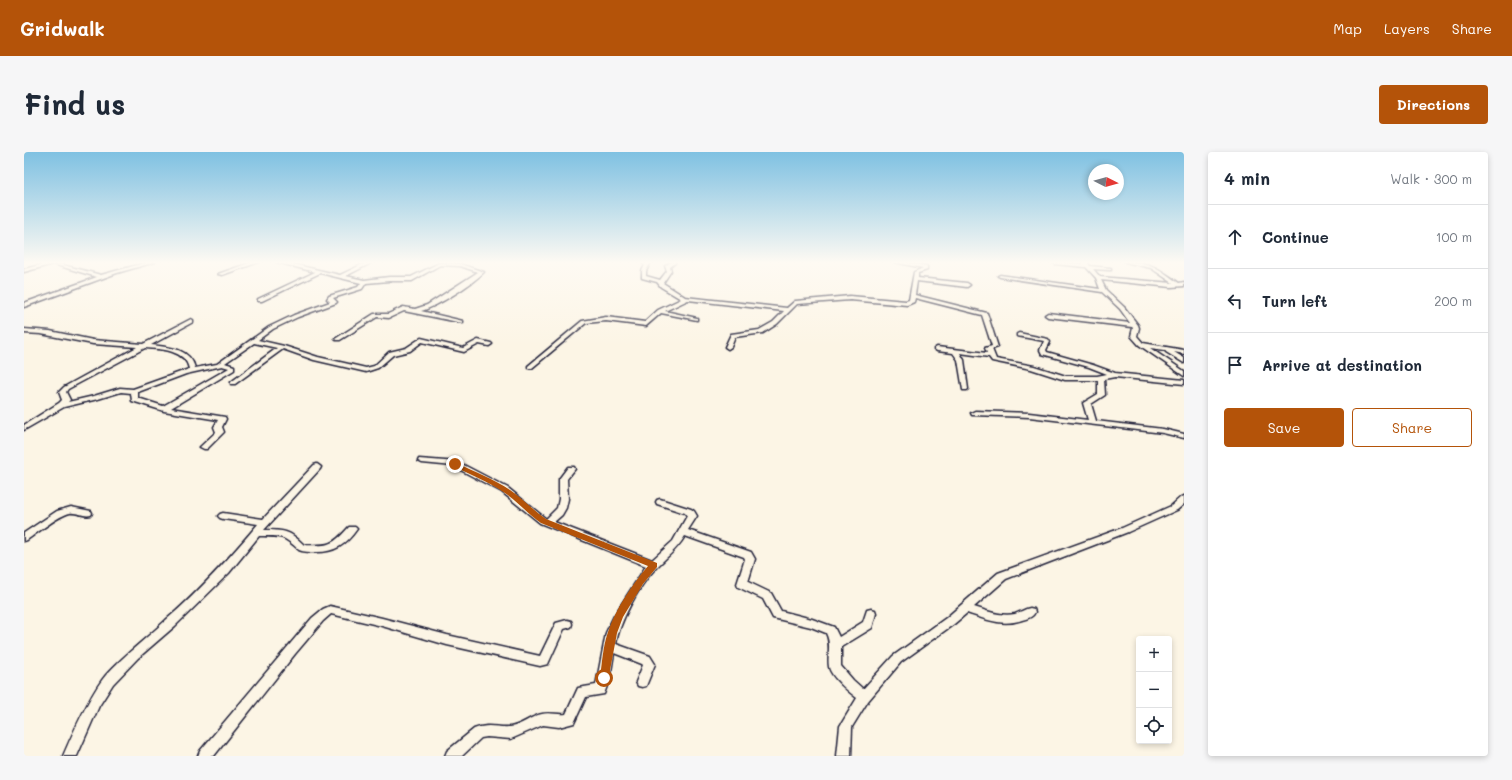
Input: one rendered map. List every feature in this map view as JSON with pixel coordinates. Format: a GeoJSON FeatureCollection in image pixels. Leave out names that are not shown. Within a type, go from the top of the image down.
{"type":"FeatureCollection","features":[{"type":"Feature","properties":{"kind":"street"},"geometry":{"type":"LineString","coordinates":[[24,305],[64,290]]}},
{"type":"Feature","properties":{"kind":"street"},"geometry":{"type":"LineString","coordinates":[[260,300],[281,290]]}},
{"type":"Feature","properties":{"kind":"street"},"geometry":{"type":"LineString","coordinates":[[220,365],[252,341],[282,322],[332,303],[334,302],[331,297],[353,290]]}},
{"type":"Feature","properties":{"kind":"street"},"geometry":{"type":"LineString","coordinates":[[416,311],[455,290]]}},
{"type":"Feature","properties":{"kind":"street"},"geometry":{"type":"LineString","coordinates":[[671,290],[685,299],[789,310]]}},
{"type":"Feature","properties":{"kind":"street"},"geometry":{"type":"LineString","coordinates":[[728,347],[733,335],[761,332],[775,323],[795,303],[840,298],[907,303],[912,301],[913,290]]}},
{"type":"Feature","properties":{"kind":"street"},"geometry":{"type":"LineString","coordinates":[[1098,290],[1104,291],[1122,308],[1135,325],[1134,336],[1141,344],[1184,374]]}},
{"type":"Feature","properties":{"kind":"street"},"geometry":{"type":"LineString","coordinates":[[912,296],[983,312],[995,346],[989,347],[994,360],[1032,367],[1061,378],[1101,378],[1115,375]]}},
{"type":"Feature","properties":{"kind":"street"},"geometry":{"type":"LineString","coordinates":[[530,367],[556,347],[584,322],[606,320],[646,324],[660,311],[685,299]]}},
{"type":"Feature","properties":{"kind":"street"},"geometry":{"type":"LineString","coordinates":[[338,339],[376,315],[389,316],[403,309],[461,322]]}},
{"type":"Feature","properties":{"kind":"street"},"geometry":{"type":"LineString","coordinates":[[660,311],[695,319]]}},
{"type":"Feature","properties":{"kind":"street"},"geometry":{"type":"LineString","coordinates":[[1048,315],[1076,318],[1106,324],[1135,325]]}},
{"type":"Feature","properties":{"kind":"street"},"geometry":{"type":"LineString","coordinates":[[62,405],[66,400],[62,392],[66,388],[191,321]]}},
{"type":"Feature","properties":{"kind":"street"},"geometry":{"type":"LineString","coordinates":[[24,331],[42,330],[52,334],[92,342],[176,350],[190,363],[192,370]]}},
{"type":"Feature","properties":{"kind":"street"},"geometry":{"type":"LineString","coordinates":[[1019,336],[1046,340],[1047,342],[1043,350],[1044,353],[1091,366],[1115,375],[1184,382]]}},
{"type":"Feature","properties":{"kind":"street"},"geometry":{"type":"LineString","coordinates":[[252,341],[282,347],[316,359],[366,370],[376,367],[389,354],[408,350],[421,340],[464,350],[478,342],[489,344]]}},
{"type":"Feature","properties":{"kind":"street"},"geometry":{"type":"LineString","coordinates":[[1141,344],[1184,352]]}},
{"type":"Feature","properties":{"kind":"street"},"geometry":{"type":"LineString","coordinates":[[233,383],[282,347]]}},
{"type":"Feature","properties":{"kind":"street"},"geometry":{"type":"LineString","coordinates":[[1164,348],[1184,361]]}},
{"type":"Feature","properties":{"kind":"street"},"geometry":{"type":"LineString","coordinates":[[937,349],[991,355]]}},
{"type":"Feature","properties":{"kind":"street"},"geometry":{"type":"LineString","coordinates":[[954,351],[961,360],[965,389]]}},
{"type":"Feature","properties":{"kind":"street"},"geometry":{"type":"LineString","coordinates":[[24,428],[62,405],[96,398],[120,390],[134,391],[192,370],[220,365],[233,368],[164,409]]}},
{"type":"Feature","properties":{"kind":"street"},"geometry":{"type":"LineString","coordinates":[[1171,365],[1184,365]]}},
{"type":"Feature","properties":{"kind":"street"},"geometry":{"type":"LineString","coordinates":[[1093,423],[1087,403],[1101,395],[1101,378]]}},
{"type":"Feature","properties":{"kind":"street"},"geometry":{"type":"LineString","coordinates":[[134,391],[135,399],[164,409],[221,418],[222,419],[218,427],[220,432],[204,447]]}},
{"type":"Feature","properties":{"kind":"street"},"geometry":{"type":"LineString","coordinates":[[974,413],[1030,415],[1163,431],[1184,436]]}},
{"type":"Feature","properties":{"kind":"street"},"geometry":{"type":"LineString","coordinates":[[422,461],[455,464],[505,490],[522,502],[530,512],[547,523],[654,565]]}},
{"type":"Feature","properties":{"kind":"street"},"geometry":{"type":"LineString","coordinates":[[70,756],[92,708],[110,680],[134,655],[171,623],[225,570],[264,522],[317,467]]}},
{"type":"Feature","properties":{"kind":"street"},"geometry":{"type":"LineString","coordinates":[[547,523],[563,508],[565,502],[563,479],[571,470]]}},
{"type":"Feature","properties":{"kind":"street"},"geometry":{"type":"LineString","coordinates":[[844,756],[846,726],[864,697],[897,659],[965,608],[1002,576],[1125,530],[1174,508],[1184,499]]}},
{"type":"Feature","properties":{"kind":"street"},"geometry":{"type":"LineString","coordinates":[[452,756],[478,734],[487,731],[511,733],[543,719],[559,721],[570,719],[582,692],[600,690],[603,684],[612,633],[619,616],[640,582],[654,565],[676,543],[684,532],[692,516],[691,513],[660,502]]}},
{"type":"Feature","properties":{"kind":"street"},"geometry":{"type":"LineString","coordinates":[[24,538],[60,512],[71,510],[88,513]]}},
{"type":"Feature","properties":{"kind":"street"},"geometry":{"type":"LineString","coordinates":[[223,516],[264,522]]}},
{"type":"Feature","properties":{"kind":"street"},"geometry":{"type":"LineString","coordinates":[[256,533],[277,532],[292,538],[302,548],[326,549],[338,546],[352,529]]}},
{"type":"Feature","properties":{"kind":"street"},"geometry":{"type":"LineString","coordinates":[[684,532],[748,555],[750,559],[742,584],[768,596],[777,615],[812,622],[830,630],[834,635],[835,668],[849,684],[864,697]]}},
{"type":"Feature","properties":{"kind":"street"},"geometry":{"type":"LineString","coordinates":[[965,608],[1010,620],[1018,619],[1030,612]]}},
{"type":"Feature","properties":{"kind":"street"},"geometry":{"type":"LineString","coordinates":[[205,756],[233,724],[283,659],[315,623],[330,610],[382,622],[447,640],[540,661],[544,660],[560,626],[567,624]]}},
{"type":"Feature","properties":{"kind":"street"},"geometry":{"type":"LineString","coordinates":[[835,645],[868,625],[871,614]]}},
{"type":"Feature","properties":{"kind":"street"},"geometry":{"type":"LineString","coordinates":[[609,646],[646,660],[649,664],[642,682]]}},
{"type":"Feature","properties":{"kind":"route"},"geometry":{"type":"LineString","coordinates":[[455,464],[505,490],[522,502],[530,512],[543,521],[654,565],[640,582],[619,616],[612,633],[604,678]]}}]}
